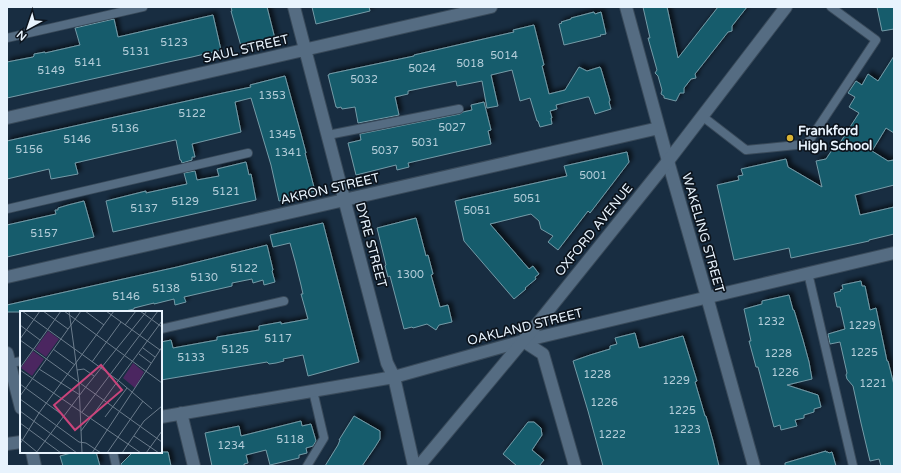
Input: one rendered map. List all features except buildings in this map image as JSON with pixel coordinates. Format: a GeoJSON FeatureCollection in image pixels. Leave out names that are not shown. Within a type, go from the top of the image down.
{"type":"FeatureCollection","features":[{"type":"Feature","properties":{"kind":"street","name":"DYRE STREET"},"geometry":{"type":"LineString","coordinates":[[294,7],[387,363],[394,376],[414,466]]}},
{"type":"Feature","properties":{"kind":"street","name":"SAUL STREET"},"geometry":{"type":"LineString","coordinates":[[7,118],[490,7]]}},
{"type":"Feature","properties":{"kind":"street","name":"WAKELING STREET"},"geometry":{"type":"LineString","coordinates":[[626,7],[754,466]]}},
{"type":"Feature","properties":{"kind":"street","name":"OXFORD AVENUE"},"geometry":{"type":"LineString","coordinates":[[419,466],[523,341],[668,161],[786,7]]}},
{"type":"Feature","properties":{"kind":"street","name":"AKRON STREET"},"geometry":{"type":"LineString","coordinates":[[7,277],[659,128]]}},
{"type":"Feature","properties":{"kind":"street","name":"OAKLAND STREET"},"geometry":{"type":"LineString","coordinates":[[162,417],[394,376],[523,341],[808,273],[894,255]]}},
{"type":"Feature","properties":{"kind":"street"},"geometry":{"type":"LineString","coordinates":[[523,341],[543,354],[576,466]]}},
{"type":"Feature","properties":{"kind":"street"},"geometry":{"type":"LineString","coordinates":[[11,360],[20,403]]}},
{"type":"Feature","properties":{"kind":"street"},"geometry":{"type":"LineString","coordinates":[[181,413],[194,466]]}},
{"type":"Feature","properties":{"kind":"street"},"geometry":{"type":"LineString","coordinates":[[7,444],[20,442]]}},
{"type":"Feature","properties":{"kind":"street"},"geometry":{"type":"LineString","coordinates":[[32,453],[36,466]]}},
{"type":"Feature","properties":{"kind":"lane"},"geometry":{"type":"LineString","coordinates":[[7,38],[143,7]]}},
{"type":"Feature","properties":{"kind":"lane"},"geometry":{"type":"LineString","coordinates":[[702,116],[746,150],[807,144],[876,40],[831,7]]}},
{"type":"Feature","properties":{"kind":"lane"},"geometry":{"type":"LineString","coordinates":[[328,135],[459,109]]}},
{"type":"Feature","properties":{"kind":"lane"},"geometry":{"type":"LineString","coordinates":[[7,209],[248,153]]}},
{"type":"Feature","properties":{"kind":"lane"},"geometry":{"type":"LineString","coordinates":[[808,273],[853,466]]}},
{"type":"Feature","properties":{"kind":"lane"},"geometry":{"type":"LineString","coordinates":[[162,329],[284,302]]}},
{"type":"Feature","properties":{"kind":"lane"},"geometry":{"type":"LineString","coordinates":[[308,466],[324,438],[313,390]]}},
{"type":"Feature","properties":{"kind":"lane"},"geometry":{"type":"LineString","coordinates":[[113,453],[116,466]]}},
{"type":"Feature","properties":{"kind":"place","name":"Frankford High School"},"geometry":{"type":"Point","coordinates":[790,138]}}]}
